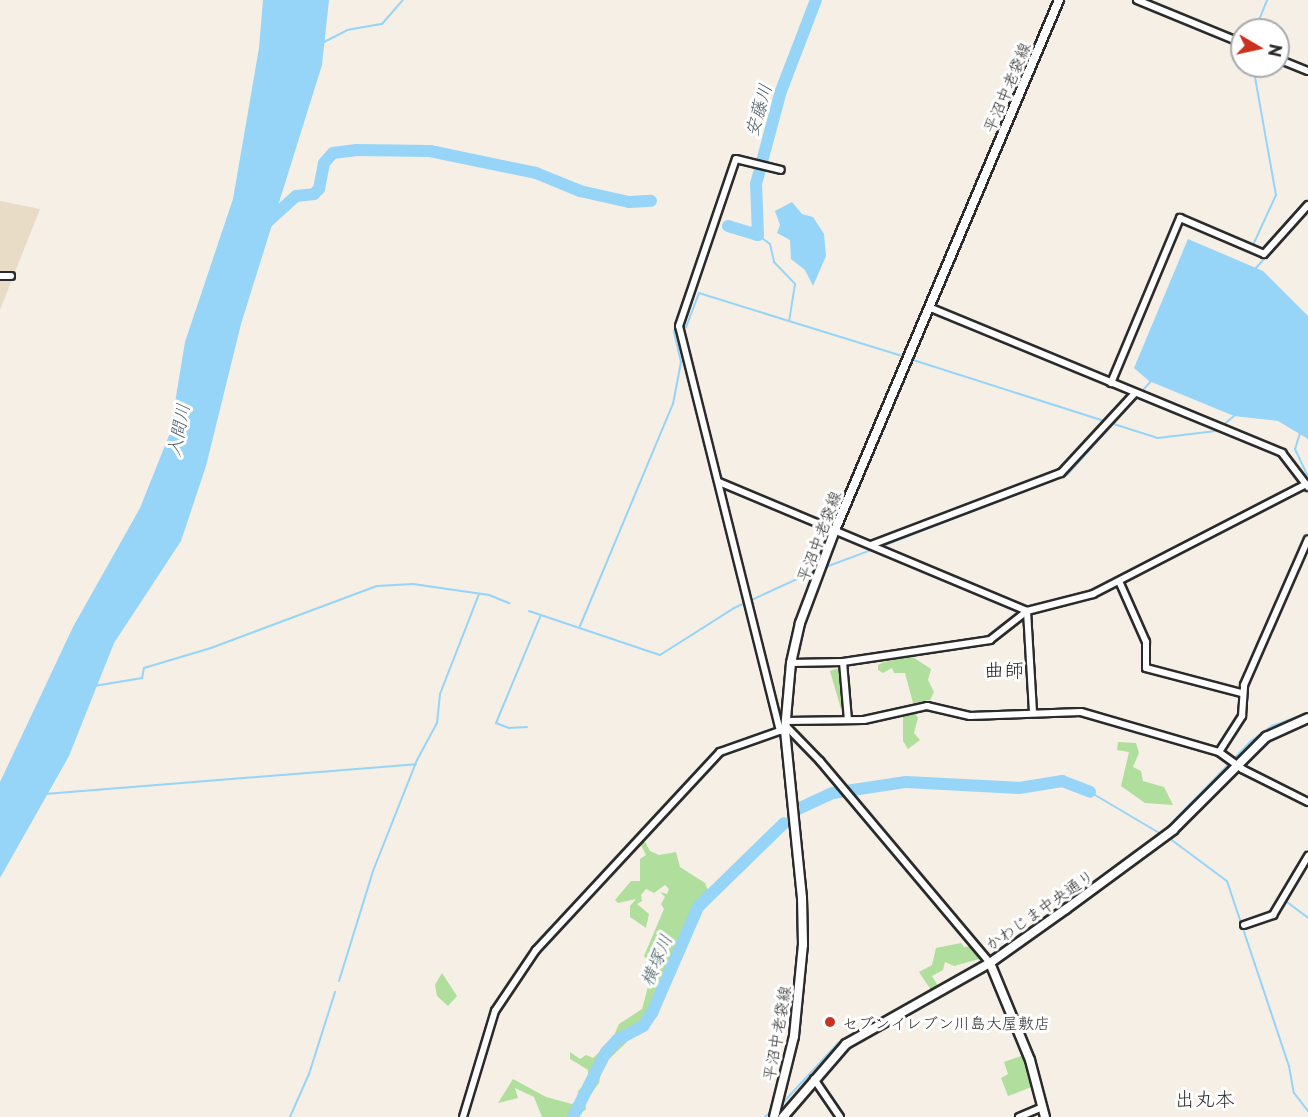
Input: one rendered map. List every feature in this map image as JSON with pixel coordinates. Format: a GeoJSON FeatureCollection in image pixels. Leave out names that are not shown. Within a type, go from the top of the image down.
{"type":"FeatureCollection","features":[{"type":"Feature","properties":{"kind":"main road","name":"平沼中老袋線"},"geometry":{"type":"LineString","coordinates":[[774,1117],[794,1036],[803,945],[784,727],[791,663],[800,623],[835,530],[931,308],[1059,0]]}},
{"type":"Feature","properties":{"kind":"main road","name":"かわじま中央通り"},"geometry":{"type":"LineString","coordinates":[[784,1117],[813,1078],[855,1038],[990,963],[1151,849],[1266,737],[1308,718]]}},
{"type":"Feature","properties":{"kind":"main road"},"geometry":{"type":"LineString","coordinates":[[990,963],[1030,1060],[1045,1117]]}},
{"type":"Feature","properties":{"kind":"street"},"geometry":{"type":"LineString","coordinates":[[1137,0],[1230,39]]}},
{"type":"Feature","properties":{"kind":"street"},"geometry":{"type":"LineString","coordinates":[[1290,64],[1308,71]]}},
{"type":"Feature","properties":{"kind":"street"},"geometry":{"type":"LineString","coordinates":[[781,170],[736,159],[679,326],[719,482],[784,727],[820,761],[990,963]]}},
{"type":"Feature","properties":{"kind":"street"},"geometry":{"type":"LineString","coordinates":[[1111,383],[1180,218],[1264,254],[1308,205]]}},
{"type":"Feature","properties":{"kind":"street"},"geometry":{"type":"LineString","coordinates":[[0,276],[11,276]]}},
{"type":"Feature","properties":{"kind":"street"},"geometry":{"type":"LineString","coordinates":[[791,663],[843,662],[990,640],[1027,611],[1093,594],[1306,482],[1282,453],[931,308]]}},
{"type":"Feature","properties":{"kind":"street"},"geometry":{"type":"LineString","coordinates":[[871,545],[1061,473],[1135,393]]}},
{"type":"Feature","properties":{"kind":"street"},"geometry":{"type":"LineString","coordinates":[[719,482],[1027,611]]}},
{"type":"Feature","properties":{"kind":"street"},"geometry":{"type":"LineString","coordinates":[[1219,752],[1242,716],[1241,693],[1308,539]]}},
{"type":"Feature","properties":{"kind":"street"},"geometry":{"type":"LineString","coordinates":[[1119,581],[1146,642],[1146,668],[1241,693]]}},
{"type":"Feature","properties":{"kind":"street"},"geometry":{"type":"LineString","coordinates":[[1027,611],[1033,711]]}},
{"type":"Feature","properties":{"kind":"street"},"geometry":{"type":"LineString","coordinates":[[843,662],[848,720]]}},
{"type":"Feature","properties":{"kind":"street"},"geometry":{"type":"LineString","coordinates":[[463,1117],[492,1018],[536,950],[720,752],[784,727],[878,718],[927,705],[970,716],[1033,711],[1081,712],[1219,752],[1236,765],[1308,802]]}},
{"type":"Feature","properties":{"kind":"street"},"geometry":{"type":"LineString","coordinates":[[1244,925],[1273,915],[1308,856]]}},
{"type":"Feature","properties":{"kind":"street"},"geometry":{"type":"LineString","coordinates":[[813,1078],[840,1117]]}},
{"type":"Feature","properties":{"kind":"street"},"geometry":{"type":"LineString","coordinates":[[1020,1117],[1042,1107]]}},
{"type":"Feature","properties":{"kind":"shaded area"},"geometry":{"type":"Polygon","coordinates":[[[0,201],[40,209],[0,310],[0,201]]]}},
{"type":"Feature","properties":{"kind":"green space"},"geometry":{"type":"Polygon","coordinates":[[[911,656],[931,669],[928,680],[934,692],[930,700],[913,703],[905,673],[894,673],[892,668],[883,673],[878,670],[878,665],[884,662],[911,656]]]}},
{"type":"Feature","properties":{"kind":"green space"},"geometry":{"type":"Polygon","coordinates":[[[841,670],[851,684],[851,700],[843,716],[830,671],[841,670]]]}},
{"type":"Feature","properties":{"kind":"green space"},"geometry":{"type":"Polygon","coordinates":[[[913,710],[918,718],[914,733],[920,740],[908,749],[903,741],[903,716],[913,710]]]}},
{"type":"Feature","properties":{"kind":"green space"},"geometry":{"type":"Polygon","coordinates":[[[1118,742],[1136,743],[1139,753],[1133,767],[1141,771],[1143,781],[1164,787],[1173,805],[1145,803],[1121,786],[1129,752],[1117,750],[1118,742]]]}},
{"type":"Feature","properties":{"kind":"green space"},"geometry":{"type":"Polygon","coordinates":[[[644,840],[650,851],[659,855],[676,852],[680,867],[705,883],[710,895],[705,898],[686,945],[676,958],[676,972],[668,980],[665,994],[657,1000],[660,1010],[602,1066],[599,1083],[585,1102],[586,1109],[577,1117],[542,1117],[534,1097],[515,1088],[518,1098],[498,1103],[513,1079],[546,1097],[572,1104],[577,1101],[578,1091],[588,1081],[588,1070],[570,1059],[570,1052],[580,1059],[586,1055],[593,1058],[612,1040],[619,1024],[642,1009],[653,968],[644,956],[664,909],[661,904],[665,897],[660,892],[667,894],[669,889],[665,885],[654,893],[646,889],[641,895],[642,901],[637,904],[649,914],[646,928],[630,917],[630,906],[636,899],[618,903],[615,900],[631,881],[640,881],[640,859],[646,855],[641,845],[644,840]]]}},
{"type":"Feature","properties":{"kind":"green space"},"geometry":{"type":"Polygon","coordinates":[[[961,943],[964,947],[974,946],[983,958],[954,966],[945,962],[943,970],[932,976],[938,986],[931,990],[919,972],[932,965],[936,948],[961,943]]]}},
{"type":"Feature","properties":{"kind":"green space"},"geometry":{"type":"Polygon","coordinates":[[[442,973],[457,996],[448,1006],[437,996],[435,985],[442,973]]]}},
{"type":"Feature","properties":{"kind":"green space"},"geometry":{"type":"Polygon","coordinates":[[[1024,1055],[1034,1086],[1008,1096],[1001,1078],[1008,1074],[1004,1062],[1024,1055]]]}},
{"type":"Feature","properties":{"kind":"water","name":"入間川"},"geometry":{"type":"Polygon","coordinates":[[[263,0],[329,0],[322,65],[241,324],[206,466],[181,541],[114,643],[69,756],[0,878],[0,782],[73,627],[140,508],[170,433],[185,342],[233,199],[259,48],[263,0]]]}},
{"type":"Feature","properties":{"kind":"water"},"geometry":{"type":"Polygon","coordinates":[[[792,202],[802,214],[813,217],[824,234],[826,256],[813,286],[805,270],[791,259],[790,240],[777,233],[780,225],[775,211],[792,202]]]}},
{"type":"Feature","properties":{"kind":"water"},"geometry":{"type":"Polygon","coordinates":[[[1188,239],[1263,271],[1308,316],[1308,439],[1278,421],[1234,416],[1149,381],[1134,368],[1188,239]]]}},
{"type":"Feature","properties":{"kind":"waterway"},"geometry":{"type":"LineString","coordinates":[[322,43],[347,30],[382,24],[403,0]]}},
{"type":"Feature","properties":{"kind":"waterway","name":"安藤川"},"geometry":{"type":"LineString","coordinates":[[728,226],[758,235],[756,184],[781,91],[816,0]]}},
{"type":"Feature","properties":{"kind":"waterway"},"geometry":{"type":"LineString","coordinates":[[1260,18],[1267,0]]}},
{"type":"Feature","properties":{"kind":"waterway"},"geometry":{"type":"LineString","coordinates":[[1255,78],[1276,195],[1253,245],[1265,251]]}},
{"type":"Feature","properties":{"kind":"waterway"},"geometry":{"type":"LineString","coordinates":[[264,225],[296,196],[314,194],[319,189],[324,163],[333,153],[357,150],[430,151],[536,173],[580,191],[629,202],[651,201]]}},
{"type":"Feature","properties":{"kind":"waterway"},"geometry":{"type":"LineString","coordinates":[[1255,269],[1308,211]]}},
{"type":"Feature","properties":{"kind":"waterway"},"geometry":{"type":"LineString","coordinates":[[758,235],[770,244],[774,262],[795,284],[789,321],[905,357]]}},
{"type":"Feature","properties":{"kind":"waterway"},"geometry":{"type":"LineString","coordinates":[[580,626],[673,404],[681,362],[674,331],[686,327],[699,293],[789,321]]}},
{"type":"Feature","properties":{"kind":"waterway"},"geometry":{"type":"LineString","coordinates":[[910,359],[1158,438],[1216,431],[1235,415]]}},
{"type":"Feature","properties":{"kind":"waterway"},"geometry":{"type":"LineString","coordinates":[[880,547],[1067,475],[1151,381]]}},
{"type":"Feature","properties":{"kind":"waterway"},"geometry":{"type":"LineString","coordinates":[[1300,433],[1295,449],[1308,477]]}},
{"type":"Feature","properties":{"kind":"waterway"},"geometry":{"type":"LineString","coordinates":[[823,568],[874,549]]}},
{"type":"Feature","properties":{"kind":"waterway"},"geometry":{"type":"LineString","coordinates":[[529,611],[660,655],[734,608],[815,571]]}},
{"type":"Feature","properties":{"kind":"waterway"},"geometry":{"type":"LineString","coordinates":[[94,686],[142,678],[144,668],[211,648],[377,586],[413,584],[489,595],[509,603]]}},
{"type":"Feature","properties":{"kind":"waterway"},"geometry":{"type":"LineString","coordinates":[[339,981],[373,871],[417,760],[437,723],[440,694],[479,594]]}},
{"type":"Feature","properties":{"kind":"waterway"},"geometry":{"type":"LineString","coordinates":[[527,727],[509,728],[496,723],[541,615]]}},
{"type":"Feature","properties":{"kind":"waterway"},"geometry":{"type":"LineString","coordinates":[[1160,835],[1251,741],[1272,726],[1308,713]]}},
{"type":"Feature","properties":{"kind":"waterway"},"geometry":{"type":"LineString","coordinates":[[45,794],[416,764]]}},
{"type":"Feature","properties":{"kind":"waterway","name":"横塚川"},"geometry":{"type":"LineString","coordinates":[[798,809],[833,793],[906,782],[1019,788],[1062,781],[1090,792]]}},
{"type":"Feature","properties":{"kind":"waterway"},"geometry":{"type":"LineString","coordinates":[[1090,792],[1161,834]]}},
{"type":"Feature","properties":{"kind":"waterway","name":"横塚川"},"geometry":{"type":"LineString","coordinates":[[573,1117],[606,1052],[617,1040],[643,1026],[652,1013],[698,907],[784,823]]}},
{"type":"Feature","properties":{"kind":"waterway"},"geometry":{"type":"LineString","coordinates":[[1169,838],[1227,881],[1289,1066],[1294,1093],[1308,1111]]}},
{"type":"Feature","properties":{"kind":"waterway"},"geometry":{"type":"LineString","coordinates":[[977,966],[1109,872]]}},
{"type":"Feature","properties":{"kind":"waterway"},"geometry":{"type":"LineString","coordinates":[[1287,902],[1308,918]]}},
{"type":"Feature","properties":{"kind":"waterway"},"geometry":{"type":"LineString","coordinates":[[290,1117],[309,1074],[335,992]]}},
{"type":"Feature","properties":{"kind":"waterway"},"geometry":{"type":"LineString","coordinates":[[779,1107],[838,1043],[864,1029]]}},
{"type":"Feature","properties":{"kind":"waterway"},"geometry":{"type":"LineString","coordinates":[[765,1117],[774,1109]]}},
{"type":"Feature","properties":{"kind":"place","name":"セブンイレブン川島大屋敷店"},"geometry":{"type":"Point","coordinates":[830,1022]}},
{"type":"Feature","properties":{"kind":"district","name":"曲師"},"geometry":{"type":"Point","coordinates":[1004,669]}},
{"type":"Feature","properties":{"kind":"district","name":"出丸本"},"geometry":{"type":"Point","coordinates":[1205,1098]}}]}
